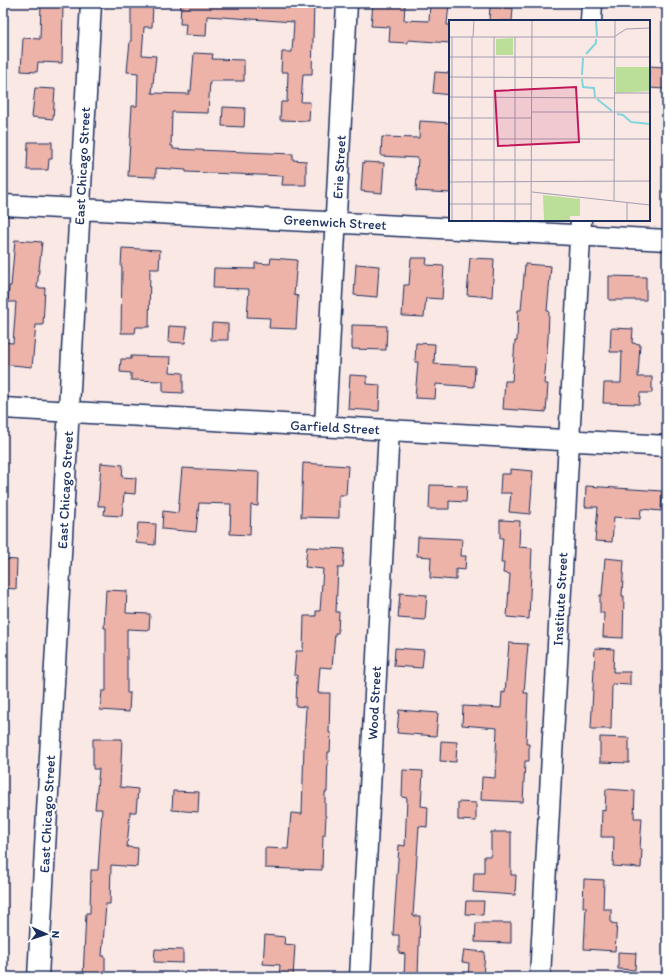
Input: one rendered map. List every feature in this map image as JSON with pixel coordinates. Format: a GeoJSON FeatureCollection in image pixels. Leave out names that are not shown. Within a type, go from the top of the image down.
{"type":"FeatureCollection","features":[{"type":"Feature","properties":{"kind":"street","name":"East Chicago Street"},"geometry":{"type":"LineString","coordinates":[[38,977],[70,412],[91,3]]}},
{"type":"Feature","properties":{"kind":"street","name":"Erie Street"},"geometry":{"type":"LineString","coordinates":[[325,426],[347,3]]}},
{"type":"Feature","properties":{"kind":"street"},"geometry":{"type":"LineString","coordinates":[[592,3],[592,20]]}},
{"type":"Feature","properties":{"kind":"street","name":"Greenwich Street"},"geometry":{"type":"LineString","coordinates":[[3,205],[336,222],[580,228],[667,240]]}},
{"type":"Feature","properties":{"kind":"street","name":"Institute Street"},"geometry":{"type":"LineString","coordinates":[[540,977],[580,228]]}},
{"type":"Feature","properties":{"kind":"street","name":"Garfield Street"},"geometry":{"type":"LineString","coordinates":[[3,408],[667,446]]}},
{"type":"Feature","properties":{"kind":"street","name":"Wood Street"},"geometry":{"type":"LineString","coordinates":[[360,977],[389,430]]}},
{"type":"Feature","properties":{"kind":"building"},"geometry":{"type":"Polygon","coordinates":[[[41,3],[63,3],[62,63],[38,62],[37,72],[21,71],[23,38],[40,39],[41,3]]]}},
{"type":"Feature","properties":{"kind":"building"},"geometry":{"type":"Polygon","coordinates":[[[131,3],[153,3],[152,27],[144,27],[142,55],[156,56],[152,93],[189,94],[189,91],[191,91],[194,53],[213,54],[212,59],[244,60],[244,81],[210,81],[208,113],[172,112],[171,146],[173,146],[173,149],[293,154],[293,160],[306,161],[306,185],[282,185],[283,176],[186,172],[186,170],[156,168],[156,177],[128,176],[132,106],[137,106],[138,73],[127,72],[131,41],[131,3]]]}},
{"type":"Feature","properties":{"kind":"building"},"geometry":{"type":"Polygon","coordinates":[[[181,3],[314,3],[312,74],[303,74],[301,102],[310,102],[309,121],[280,120],[281,102],[287,102],[288,72],[281,72],[282,52],[292,52],[294,22],[207,16],[206,36],[185,35],[186,24],[180,24],[181,3]]]}},
{"type":"Feature","properties":{"kind":"building"},"geometry":{"type":"Polygon","coordinates":[[[373,3],[405,4],[404,20],[429,21],[430,3],[449,3],[447,25],[449,25],[449,43],[408,40],[408,43],[389,42],[390,27],[371,26],[373,3]]]}},
{"type":"Feature","properties":{"kind":"building"},"geometry":{"type":"Polygon","coordinates":[[[490,7],[513,8],[512,20],[489,20],[490,7]]]}},
{"type":"Feature","properties":{"kind":"building"},"geometry":{"type":"Polygon","coordinates":[[[650,66],[665,67],[665,89],[650,88],[650,66]]]}},
{"type":"Feature","properties":{"kind":"building"},"geometry":{"type":"Polygon","coordinates":[[[435,72],[449,73],[449,95],[433,93],[435,72]]]}},
{"type":"Feature","properties":{"kind":"building"},"geometry":{"type":"Polygon","coordinates":[[[35,88],[55,89],[53,119],[32,117],[35,88]]]}},
{"type":"Feature","properties":{"kind":"building"},"geometry":{"type":"Polygon","coordinates":[[[223,107],[245,108],[244,127],[222,126],[223,107]]]}},
{"type":"Feature","properties":{"kind":"building"},"geometry":{"type":"Polygon","coordinates":[[[420,121],[449,123],[449,193],[416,191],[418,158],[381,156],[382,137],[419,138],[420,121]]]}},
{"type":"Feature","properties":{"kind":"building"},"geometry":{"type":"Polygon","coordinates":[[[28,142],[52,142],[52,159],[49,159],[48,170],[27,170],[28,142]]]}},
{"type":"Feature","properties":{"kind":"building"},"geometry":{"type":"Polygon","coordinates":[[[363,162],[384,163],[382,193],[361,191],[363,162]]]}},
{"type":"Feature","properties":{"kind":"building"},"geometry":{"type":"Polygon","coordinates":[[[15,240],[42,242],[37,288],[45,288],[43,325],[36,325],[32,367],[3,364],[3,342],[13,343],[16,302],[8,302],[15,240]]]}},
{"type":"Feature","properties":{"kind":"building"},"geometry":{"type":"Polygon","coordinates":[[[122,248],[160,250],[159,269],[150,269],[149,327],[136,327],[135,333],[121,333],[122,248]]]}},
{"type":"Feature","properties":{"kind":"building"},"geometry":{"type":"Polygon","coordinates":[[[271,258],[297,260],[294,295],[298,296],[296,329],[269,328],[270,318],[247,317],[249,289],[213,288],[214,268],[255,269],[255,263],[270,264],[271,258]]]}},
{"type":"Feature","properties":{"kind":"building"},"geometry":{"type":"Polygon","coordinates":[[[411,258],[427,258],[426,265],[444,266],[442,299],[426,298],[424,317],[402,316],[404,285],[409,285],[411,258]]]}},
{"type":"Feature","properties":{"kind":"building"},"geometry":{"type":"Polygon","coordinates":[[[470,258],[494,259],[492,297],[467,295],[470,258]]]}},
{"type":"Feature","properties":{"kind":"building"},"geometry":{"type":"Polygon","coordinates":[[[356,264],[379,266],[377,297],[354,295],[356,264]]]}},
{"type":"Feature","properties":{"kind":"building"},"geometry":{"type":"Polygon","coordinates":[[[525,264],[551,266],[547,311],[549,311],[548,339],[544,384],[548,384],[546,412],[503,409],[505,381],[512,381],[515,341],[517,341],[518,310],[521,310],[525,264]]]}},
{"type":"Feature","properties":{"kind":"building"},"geometry":{"type":"Polygon","coordinates":[[[609,276],[646,277],[646,300],[609,300],[609,276]]]}},
{"type":"Feature","properties":{"kind":"building"},"geometry":{"type":"Polygon","coordinates":[[[212,323],[228,324],[228,340],[211,340],[212,323]]]}},
{"type":"Feature","properties":{"kind":"building"},"geometry":{"type":"Polygon","coordinates":[[[352,325],[387,326],[386,350],[352,349],[352,325]]]}},
{"type":"Feature","properties":{"kind":"building"},"geometry":{"type":"Polygon","coordinates":[[[169,326],[187,327],[185,343],[168,342],[169,326]]]}},
{"type":"Feature","properties":{"kind":"building"},"geometry":{"type":"Polygon","coordinates":[[[611,328],[633,329],[632,343],[640,344],[638,377],[652,377],[652,393],[640,393],[639,404],[603,403],[604,383],[621,383],[622,352],[610,352],[611,328]]]}},
{"type":"Feature","properties":{"kind":"building"},"geometry":{"type":"Polygon","coordinates":[[[416,343],[435,344],[434,364],[475,366],[474,387],[436,384],[435,399],[415,398],[418,362],[415,362],[416,343]]]}},
{"type":"Feature","properties":{"kind":"building"},"geometry":{"type":"Polygon","coordinates":[[[131,356],[171,357],[170,372],[183,373],[183,393],[163,392],[163,381],[131,380],[131,373],[120,372],[121,359],[131,359],[131,356]]]}},
{"type":"Feature","properties":{"kind":"building"},"geometry":{"type":"Polygon","coordinates":[[[350,375],[367,376],[367,384],[380,385],[379,411],[348,409],[350,375]]]}},
{"type":"Feature","properties":{"kind":"building"},"geometry":{"type":"Polygon","coordinates":[[[101,463],[123,465],[122,477],[136,478],[135,494],[124,493],[122,516],[104,515],[105,506],[98,506],[101,463]]]}},
{"type":"Feature","properties":{"kind":"building"},"geometry":{"type":"Polygon","coordinates":[[[303,463],[348,466],[346,495],[339,495],[339,518],[301,517],[303,463]]]}},
{"type":"Feature","properties":{"kind":"building"},"geometry":{"type":"Polygon","coordinates":[[[182,468],[259,472],[258,506],[251,505],[250,535],[230,534],[231,504],[199,503],[196,532],[162,529],[163,511],[178,513],[182,468]]]}},
{"type":"Feature","properties":{"kind":"building"},"geometry":{"type":"Polygon","coordinates":[[[510,469],[533,471],[530,514],[509,512],[511,493],[500,493],[501,474],[510,474],[510,469]]]}},
{"type":"Feature","properties":{"kind":"building"},"geometry":{"type":"Polygon","coordinates":[[[430,485],[467,486],[466,502],[449,501],[449,509],[429,509],[430,485]]]}},
{"type":"Feature","properties":{"kind":"building"},"geometry":{"type":"Polygon","coordinates":[[[586,486],[662,491],[661,511],[641,509],[640,519],[614,517],[612,542],[595,541],[598,507],[585,507],[586,486]]]}},
{"type":"Feature","properties":{"kind":"building"},"geometry":{"type":"Polygon","coordinates":[[[500,520],[520,521],[519,547],[532,548],[529,619],[507,617],[510,574],[503,573],[504,563],[501,563],[503,538],[500,538],[500,520]]]}},
{"type":"Feature","properties":{"kind":"building"},"geometry":{"type":"Polygon","coordinates":[[[138,523],[156,524],[155,545],[136,543],[138,523]]]}},
{"type":"Feature","properties":{"kind":"building"},"geometry":{"type":"Polygon","coordinates":[[[418,537],[462,539],[461,556],[466,556],[465,570],[456,569],[456,580],[430,578],[431,557],[417,556],[418,537]]]}},
{"type":"Feature","properties":{"kind":"building"},"geometry":{"type":"Polygon","coordinates":[[[307,547],[345,549],[343,568],[338,568],[336,612],[339,612],[338,633],[335,633],[332,668],[320,667],[318,693],[330,693],[329,733],[331,733],[330,752],[328,752],[327,792],[325,792],[326,816],[325,835],[323,835],[322,870],[265,868],[265,848],[288,849],[291,813],[302,814],[306,707],[296,706],[297,675],[294,675],[296,651],[303,651],[304,616],[316,616],[316,611],[320,611],[323,569],[305,567],[307,547]]]}},
{"type":"Feature","properties":{"kind":"building"},"geometry":{"type":"Polygon","coordinates":[[[605,558],[624,560],[622,596],[624,596],[623,638],[603,637],[604,613],[600,613],[600,595],[602,595],[605,558]]]}},
{"type":"Feature","properties":{"kind":"building"},"geometry":{"type":"Polygon","coordinates":[[[3,559],[17,560],[16,589],[3,588],[3,559]]]}},
{"type":"Feature","properties":{"kind":"building"},"geometry":{"type":"Polygon","coordinates":[[[106,590],[127,591],[126,613],[150,614],[149,630],[127,629],[127,693],[130,693],[129,712],[100,710],[102,691],[106,691],[106,628],[104,628],[106,590]]]}},
{"type":"Feature","properties":{"kind":"building"},"geometry":{"type":"Polygon","coordinates":[[[400,593],[427,595],[425,620],[398,618],[400,593]]]}},
{"type":"Feature","properties":{"kind":"building"},"geometry":{"type":"Polygon","coordinates":[[[509,643],[528,644],[524,693],[528,693],[526,744],[529,744],[529,761],[525,761],[523,802],[481,800],[482,777],[495,778],[497,728],[462,725],[463,706],[501,708],[502,692],[505,693],[509,643]]]}},
{"type":"Feature","properties":{"kind":"building"},"geometry":{"type":"Polygon","coordinates":[[[395,648],[424,650],[422,668],[394,666],[395,648]]]}},
{"type":"Feature","properties":{"kind":"building"},"geometry":{"type":"Polygon","coordinates":[[[595,648],[614,649],[613,672],[630,672],[630,685],[612,684],[611,729],[591,729],[595,648]]]}},
{"type":"Feature","properties":{"kind":"building"},"geometry":{"type":"Polygon","coordinates":[[[399,710],[438,713],[436,736],[397,733],[399,710]]]}},
{"type":"Feature","properties":{"kind":"building"},"geometry":{"type":"Polygon","coordinates":[[[600,737],[629,738],[629,763],[600,762],[600,737]]]}},
{"type":"Feature","properties":{"kind":"building"},"geometry":{"type":"Polygon","coordinates":[[[93,739],[122,739],[120,787],[138,789],[136,812],[130,812],[127,847],[138,848],[137,867],[111,865],[110,904],[106,904],[102,956],[105,956],[105,977],[83,977],[86,913],[90,913],[91,870],[98,870],[102,809],[95,809],[99,769],[93,769],[93,739]]]}},
{"type":"Feature","properties":{"kind":"building"},"geometry":{"type":"Polygon","coordinates":[[[441,741],[457,742],[456,762],[440,761],[441,741]]]}},
{"type":"Feature","properties":{"kind":"building"},"geometry":{"type":"Polygon","coordinates":[[[403,770],[423,771],[421,806],[428,807],[427,827],[419,826],[413,916],[420,916],[418,977],[404,977],[405,954],[399,953],[399,935],[393,935],[399,845],[405,846],[407,798],[402,797],[403,770]]]}},
{"type":"Feature","properties":{"kind":"building"},"geometry":{"type":"Polygon","coordinates":[[[606,789],[635,791],[634,818],[642,818],[640,849],[642,849],[641,868],[613,866],[614,837],[601,837],[602,810],[605,811],[606,789]]]}},
{"type":"Feature","properties":{"kind":"building"},"geometry":{"type":"Polygon","coordinates":[[[173,791],[199,792],[198,812],[172,810],[173,791]]]}},
{"type":"Feature","properties":{"kind":"building"},"geometry":{"type":"Polygon","coordinates":[[[458,802],[476,803],[476,821],[458,820],[458,802]]]}},
{"type":"Feature","properties":{"kind":"building"},"geometry":{"type":"Polygon","coordinates":[[[491,832],[511,832],[511,875],[516,875],[515,895],[473,892],[474,873],[484,873],[484,856],[491,856],[491,832]]]}},
{"type":"Feature","properties":{"kind":"building"},"geometry":{"type":"Polygon","coordinates":[[[584,879],[604,880],[603,909],[611,909],[611,923],[617,924],[615,951],[584,949],[586,907],[583,907],[584,879]]]}},
{"type":"Feature","properties":{"kind":"building"},"geometry":{"type":"Polygon","coordinates":[[[466,901],[484,901],[483,915],[465,914],[466,901]]]}},
{"type":"Feature","properties":{"kind":"building"},"geometry":{"type":"Polygon","coordinates":[[[476,923],[511,923],[511,943],[475,942],[476,923]]]}},
{"type":"Feature","properties":{"kind":"building"},"geometry":{"type":"Polygon","coordinates":[[[265,935],[285,937],[284,944],[295,945],[293,977],[279,977],[280,965],[263,964],[265,935]]]}},
{"type":"Feature","properties":{"kind":"building"},"geometry":{"type":"Polygon","coordinates":[[[155,949],[183,950],[183,963],[154,962],[155,949]]]}},
{"type":"Feature","properties":{"kind":"building"},"geometry":{"type":"Polygon","coordinates":[[[464,950],[485,952],[483,977],[468,977],[469,963],[462,962],[464,950]]]}},
{"type":"Feature","properties":{"kind":"building"},"geometry":{"type":"Polygon","coordinates":[[[618,952],[636,953],[635,970],[618,969],[618,952]]]}}]}
